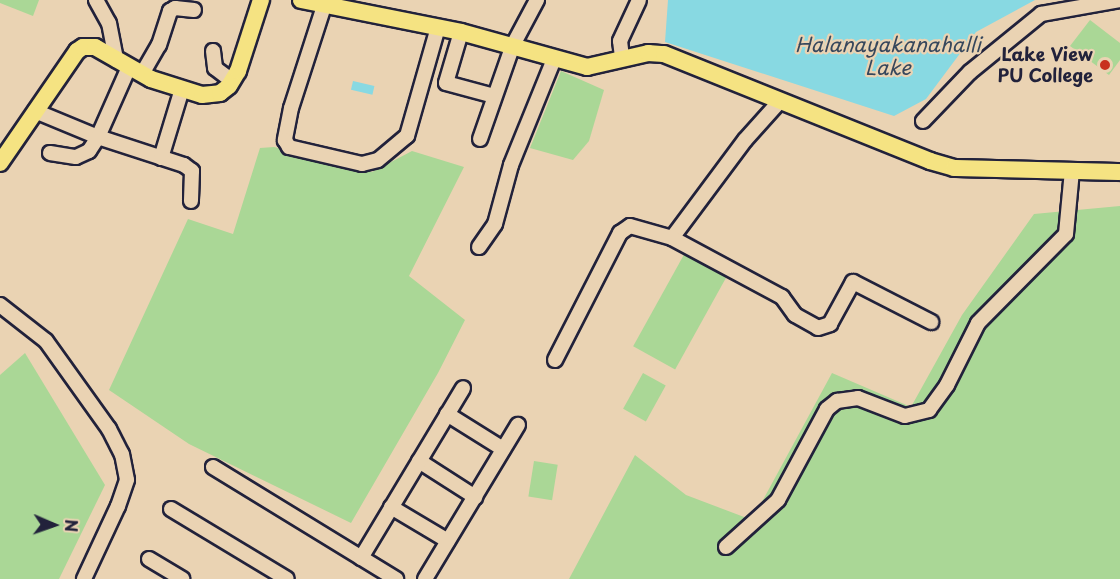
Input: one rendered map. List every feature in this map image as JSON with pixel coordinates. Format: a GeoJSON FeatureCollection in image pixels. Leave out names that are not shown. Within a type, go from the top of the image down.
{"type":"FeatureCollection","features":[{"type":"Feature","properties":{"kind":"main road"},"geometry":{"type":"LineString","coordinates":[[0,163],[77,51],[83,47],[95,47],[129,67],[182,89],[202,95],[220,93],[232,81],[261,0]]}},
{"type":"Feature","properties":{"kind":"main road"},"geometry":{"type":"LineString","coordinates":[[301,0],[461,32],[587,68],[598,67],[622,57],[648,53],[663,54],[930,161],[954,168],[1120,172]]}},
{"type":"Feature","properties":{"kind":"street"},"geometry":{"type":"LineString","coordinates":[[96,0],[129,67]]}},
{"type":"Feature","properties":{"kind":"street"},"geometry":{"type":"LineString","coordinates":[[480,139],[513,45],[537,0]]}},
{"type":"Feature","properties":{"kind":"street"},"geometry":{"type":"LineString","coordinates":[[622,57],[621,41],[639,0]]}},
{"type":"Feature","properties":{"kind":"street"},"geometry":{"type":"LineString","coordinates":[[923,121],[970,72],[1041,14],[1120,0]]}},
{"type":"Feature","properties":{"kind":"street"},"geometry":{"type":"LineString","coordinates":[[325,3],[291,108],[285,140],[289,147],[362,164],[378,160],[407,136],[438,27]]}},
{"type":"Feature","properties":{"kind":"street"},"geometry":{"type":"LineString","coordinates":[[50,153],[81,156],[94,145],[129,67],[159,45],[170,11],[175,8],[194,10]]}},
{"type":"Feature","properties":{"kind":"street"},"geometry":{"type":"LineString","coordinates":[[442,97],[461,32]]}},
{"type":"Feature","properties":{"kind":"street"},"geometry":{"type":"LineString","coordinates":[[213,51],[215,68],[232,81]]}},
{"type":"Feature","properties":{"kind":"street"},"geometry":{"type":"LineString","coordinates":[[479,247],[495,224],[511,165],[554,59]]}},
{"type":"Feature","properties":{"kind":"street"},"geometry":{"type":"LineString","coordinates":[[446,83],[494,96]]}},
{"type":"Feature","properties":{"kind":"street"},"geometry":{"type":"LineString","coordinates":[[161,158],[182,89]]}},
{"type":"Feature","properties":{"kind":"street"},"geometry":{"type":"LineString","coordinates":[[672,238],[745,140],[780,101]]}},
{"type":"Feature","properties":{"kind":"street"},"geometry":{"type":"LineString","coordinates":[[35,111],[98,137],[184,165],[192,171],[191,201]]}},
{"type":"Feature","properties":{"kind":"street"},"geometry":{"type":"LineString","coordinates":[[726,547],[778,500],[827,409],[837,401],[858,398],[905,416],[929,410],[947,385],[978,323],[1066,234],[1072,170]]}},
{"type":"Feature","properties":{"kind":"street"},"geometry":{"type":"LineString","coordinates":[[555,360],[620,233],[630,226],[672,238],[782,297],[795,315],[818,328],[830,324],[853,282],[931,322]]}},
{"type":"Feature","properties":{"kind":"street"},"geometry":{"type":"LineString","coordinates":[[0,305],[46,340],[109,429],[122,454],[127,480],[118,506],[84,579]]}},
{"type":"Feature","properties":{"kind":"street"},"geometry":{"type":"LineString","coordinates":[[361,558],[463,388]]}},
{"type":"Feature","properties":{"kind":"street"},"geometry":{"type":"LineString","coordinates":[[447,414],[503,449]]}},
{"type":"Feature","properties":{"kind":"street"},"geometry":{"type":"LineString","coordinates":[[425,579],[518,424]]}},
{"type":"Feature","properties":{"kind":"street"},"geometry":{"type":"LineString","coordinates":[[419,461],[475,496]]}},
{"type":"Feature","properties":{"kind":"street"},"geometry":{"type":"LineString","coordinates":[[213,467],[396,579]]}},
{"type":"Feature","properties":{"kind":"street"},"geometry":{"type":"LineString","coordinates":[[392,507],[448,542]]}},
{"type":"Feature","properties":{"kind":"street"},"geometry":{"type":"LineString","coordinates":[[171,509],[287,579]]}},
{"type":"Feature","properties":{"kind":"street"},"geometry":{"type":"LineString","coordinates":[[149,559],[182,579]]}},
{"type":"Feature","properties":{"kind":"green space"},"geometry":{"type":"Polygon","coordinates":[[[0,0],[39,0],[33,16],[0,3],[0,0]]]}},
{"type":"Feature","properties":{"kind":"green space"},"geometry":{"type":"Polygon","coordinates":[[[1090,20],[1120,43],[1120,60],[1109,75],[1070,46],[1090,20]]]}},
{"type":"Feature","properties":{"kind":"green space"},"geometry":{"type":"Polygon","coordinates":[[[561,71],[604,90],[589,141],[573,160],[530,148],[561,71]]]}},
{"type":"Feature","properties":{"kind":"green space"},"geometry":{"type":"Polygon","coordinates":[[[274,147],[372,172],[412,151],[464,167],[409,276],[465,320],[438,373],[351,523],[189,444],[109,390],[188,219],[233,234],[260,148],[274,147]]]}},
{"type":"Feature","properties":{"kind":"green space"},"geometry":{"type":"Polygon","coordinates":[[[1120,206],[1120,579],[569,579],[635,455],[686,495],[752,520],[832,373],[911,407],[962,315],[1034,214],[1120,206]]]}},
{"type":"Feature","properties":{"kind":"green space"},"geometry":{"type":"Polygon","coordinates":[[[686,251],[728,274],[675,370],[633,346],[686,251]]]}},
{"type":"Feature","properties":{"kind":"green space"},"geometry":{"type":"Polygon","coordinates":[[[25,353],[105,485],[59,579],[0,579],[0,375],[25,353]]]}},
{"type":"Feature","properties":{"kind":"green space"},"geometry":{"type":"Polygon","coordinates":[[[643,373],[666,386],[646,421],[623,409],[643,373]]]}},
{"type":"Feature","properties":{"kind":"green space"},"geometry":{"type":"Polygon","coordinates":[[[534,461],[558,465],[552,500],[528,497],[534,461]]]}},
{"type":"Feature","properties":{"kind":"water","name":"Halanayakanahalli Lake"},"geometry":{"type":"Polygon","coordinates":[[[668,0],[1035,0],[976,32],[926,99],[894,116],[665,42],[668,0]]]}},
{"type":"Feature","properties":{"kind":"water"},"geometry":{"type":"Polygon","coordinates":[[[353,81],[374,86],[372,95],[351,90],[353,81]]]}},
{"type":"Feature","properties":{"kind":"place","name":"Lake View PU College"},"geometry":{"type":"Point","coordinates":[1105,65]}}]}
